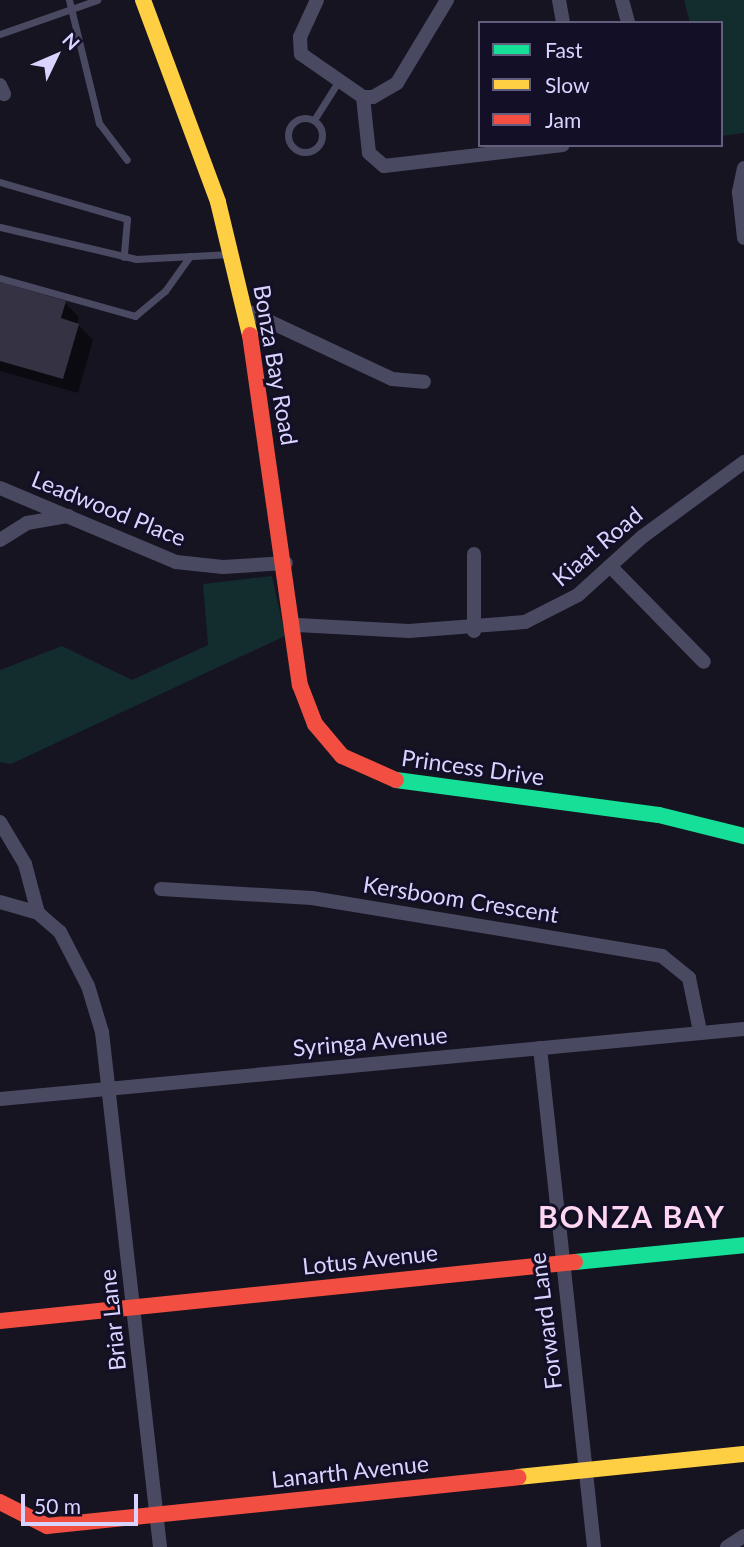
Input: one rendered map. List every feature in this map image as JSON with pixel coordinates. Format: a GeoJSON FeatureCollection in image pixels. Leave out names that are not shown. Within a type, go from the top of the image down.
{"type":"FeatureCollection","features":[{"type":"Feature","properties":{"kind":"street","name":"Bonza Bay Road"},"geometry":{"type":"LineString","coordinates":[[143,0],[231,254],[247,311],[297,625]]}},
{"type":"Feature","properties":{"kind":"street"},"geometry":{"type":"LineString","coordinates":[[317,0],[299,46],[308,64],[363,97],[382,95],[397,83],[447,0]]}},
{"type":"Feature","properties":{"kind":"street"},"geometry":{"type":"LineString","coordinates":[[559,0],[563,21]]}},
{"type":"Feature","properties":{"kind":"street"},"geometry":{"type":"LineString","coordinates":[[622,0],[627,21]]}},
{"type":"Feature","properties":{"kind":"street"},"geometry":{"type":"LineString","coordinates":[[363,97],[369,153],[384,166],[546,147]]}},
{"type":"Feature","properties":{"kind":"street"},"geometry":{"type":"LineString","coordinates":[[744,168],[739,192],[744,238]]}},
{"type":"Feature","properties":{"kind":"street"},"geometry":{"type":"LineString","coordinates":[[247,311],[392,379],[424,382]]}},
{"type":"Feature","properties":{"kind":"street","name":"Kiaat Road"},"geometry":{"type":"LineString","coordinates":[[297,625],[474,631],[547,613],[744,461]]}},
{"type":"Feature","properties":{"kind":"street","name":"Leadwood Place"},"geometry":{"type":"LineString","coordinates":[[0,488],[176,562],[223,567],[286,563]]}},
{"type":"Feature","properties":{"kind":"street"},"geometry":{"type":"LineString","coordinates":[[0,540],[27,523],[69,516]]}},
{"type":"Feature","properties":{"kind":"street"},"geometry":{"type":"LineString","coordinates":[[474,554],[474,631]]}},
{"type":"Feature","properties":{"kind":"street"},"geometry":{"type":"LineString","coordinates":[[611,566],[704,662]]}},
{"type":"Feature","properties":{"kind":"street","name":"Princess Drive"},"geometry":{"type":"LineString","coordinates":[[297,625],[307,709],[325,737],[364,771],[412,784],[693,820],[744,836]]}},
{"type":"Feature","properties":{"kind":"street"},"geometry":{"type":"LineString","coordinates":[[0,822],[25,864],[38,913]]}},
{"type":"Feature","properties":{"kind":"street","name":"Kersboom Crescent"},"geometry":{"type":"LineString","coordinates":[[161,889],[312,898],[662,956],[689,978],[700,1031]]}},
{"type":"Feature","properties":{"kind":"street"},"geometry":{"type":"LineString","coordinates":[[0,902],[38,913]]}},
{"type":"Feature","properties":{"kind":"street","name":"Briar Lane"},"geometry":{"type":"LineString","coordinates":[[38,913],[60,932],[88,986],[111,1087],[154,1516],[160,1547]]}},
{"type":"Feature","properties":{"kind":"street","name":"Syringa Avenue"},"geometry":{"type":"LineString","coordinates":[[0,1099],[700,1031],[744,1029]]}},
{"type":"Feature","properties":{"kind":"street","name":"Forward Lane"},"geometry":{"type":"LineString","coordinates":[[540,1048],[561,1262],[594,1547]]}},
{"type":"Feature","properties":{"kind":"street","name":"Lotus Avenue"},"geometry":{"type":"LineString","coordinates":[[0,1321],[744,1245]]}},
{"type":"Feature","properties":{"kind":"street","name":"Lanarth Avenue"},"geometry":{"type":"LineString","coordinates":[[0,1502],[47,1526],[585,1468],[744,1454]]}},
{"type":"Feature","properties":{"kind":"street"},"geometry":{"type":"LineString","coordinates":[[727,1547],[744,1536]]}},
{"type":"Feature","properties":{"kind":"lane"},"geometry":{"type":"LineString","coordinates":[[0,34],[71,4],[97,0]]}},
{"type":"Feature","properties":{"kind":"lane"},"geometry":{"type":"LineString","coordinates":[[71,4],[99,123],[127,160]]}},
{"type":"Feature","properties":{"kind":"lane"},"geometry":{"type":"LineString","coordinates":[[314,120],[338,82]]}},
{"type":"Feature","properties":{"kind":"lane"},"geometry":{"type":"LineString","coordinates":[[314,120],[321,127],[319,146],[310,152],[292,147],[288,138],[295,121],[314,120]]}},
{"type":"Feature","properties":{"kind":"lane"},"geometry":{"type":"LineString","coordinates":[[0,182],[127,219],[124,257]]}},
{"type":"Feature","properties":{"kind":"lane"},"geometry":{"type":"LineString","coordinates":[[0,227],[124,257],[231,254]]}},
{"type":"Feature","properties":{"kind":"lane"},"geometry":{"type":"LineString","coordinates":[[0,278],[135,316],[165,291],[190,256]]}},
{"type":"Feature","properties":{"kind":"green space"},"geometry":{"type":"Polygon","coordinates":[[[684,0],[744,0],[744,133],[723,136],[723,21],[689,21],[684,0]]]}},
{"type":"Feature","properties":{"kind":"green space"},"geometry":{"type":"Polygon","coordinates":[[[272,576],[285,636],[11,764],[0,762],[0,670],[62,646],[132,680],[208,645],[203,584],[272,576]]]}},
{"type":"Feature","properties":{"kind":"building"},"geometry":{"type":"Polygon","coordinates":[[[0,282],[66,301],[61,318],[79,324],[63,379],[0,361],[0,282]]]}},
{"type":"Feature","properties":{"kind":"traffic: fast"},"geometry":{"type":"LineString","coordinates":[[396,780],[659,815],[744,836]]}},
{"type":"Feature","properties":{"kind":"traffic: fast"},"geometry":{"type":"LineString","coordinates":[[575,1262],[744,1245]]}},
{"type":"Feature","properties":{"kind":"traffic: slow"},"geometry":{"type":"LineString","coordinates":[[143,0],[218,202],[250,335]]}},
{"type":"Feature","properties":{"kind":"traffic: slow"},"geometry":{"type":"LineString","coordinates":[[518,1477],[744,1454]]}},
{"type":"Feature","properties":{"kind":"traffic: jam"},"geometry":{"type":"LineString","coordinates":[[250,335],[300,685],[315,724],[342,756],[396,780]]}},
{"type":"Feature","properties":{"kind":"traffic: jam"},"geometry":{"type":"LineString","coordinates":[[0,1321],[575,1262]]}},
{"type":"Feature","properties":{"kind":"traffic: jam"},"geometry":{"type":"LineString","coordinates":[[0,1502],[47,1526],[518,1477]]}},
{"type":"Feature","properties":{"kind":"district","name":"BONZA BAY"},"geometry":{"type":"Point","coordinates":[632,1216]}}]}
